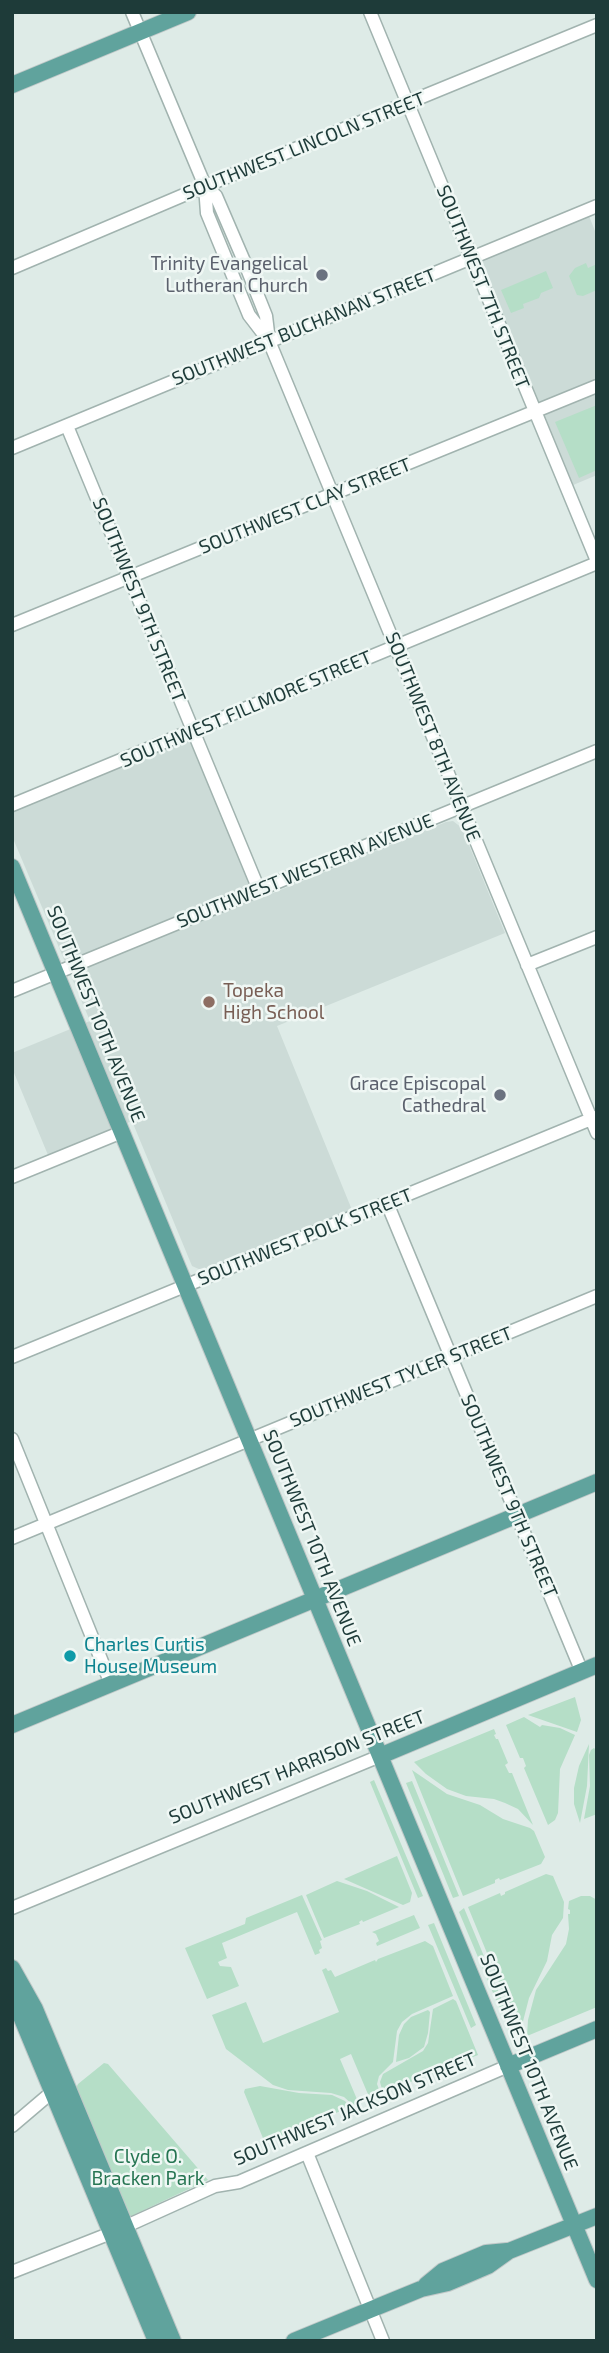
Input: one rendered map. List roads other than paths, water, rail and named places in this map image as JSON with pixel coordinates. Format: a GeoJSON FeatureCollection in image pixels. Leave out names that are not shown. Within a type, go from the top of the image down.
{"type":"FeatureCollection","features":[{"type":"Feature","properties":{"kind":"main road"},"geometry":{"type":"LineString","coordinates":[[12,85],[188,12]]}},
{"type":"Feature","properties":{"kind":"main road","name":"SOUTHWEST 10TH AVENUE"},"geometry":{"type":"LineString","coordinates":[[12,867],[597,2280]]}},
{"type":"Feature","properties":{"kind":"main road"},"geometry":{"type":"LineString","coordinates":[[12,1725],[597,1482]]}},
{"type":"Feature","properties":{"kind":"main road","name":"SOUTHWEST HARRISON STREET"},"geometry":{"type":"LineString","coordinates":[[380,1756],[589,1668]]}},
{"type":"Feature","properties":{"kind":"main road"},"geometry":{"type":"LineString","coordinates":[[12,1968],[35,2009],[60,2089]]}},
{"type":"Feature","properties":{"kind":"main road"},"geometry":{"type":"LineString","coordinates":[[12,1995],[60,2089],[118,2230],[156,2341]]}},
{"type":"Feature","properties":{"kind":"main road","name":"SOUTHWEST JACKSON STREET"},"geometry":{"type":"LineString","coordinates":[[508,2066],[597,2029]]}},
{"type":"Feature","properties":{"kind":"main road"},"geometry":{"type":"LineString","coordinates":[[295,2341],[421,2289],[448,2283],[488,2266],[509,2251],[597,2216]]}},
{"type":"Feature","properties":{"kind":"main road"},"geometry":{"type":"LineString","coordinates":[[118,2230],[173,2341]]}},
{"type":"Feature","properties":{"kind":"street","name":"SOUTHWEST 8TH AVENUE"},"geometry":{"type":"LineString","coordinates":[[132,12],[205,186],[216,195],[244,261],[266,316],[269,341],[527,965],[594,1118],[597,1133]]}},
{"type":"Feature","properties":{"kind":"street","name":"SOUTHWEST 7TH STREET"},"geometry":{"type":"LineString","coordinates":[[370,12],[597,562]]}},
{"type":"Feature","properties":{"kind":"street","name":"SOUTHWEST LINCOLN STREET"},"geometry":{"type":"LineString","coordinates":[[12,268],[597,24]]}},
{"type":"Feature","properties":{"kind":"street","name":"SOUTHWEST BUCHANAN STREET"},"geometry":{"type":"LineString","coordinates":[[12,448],[597,206]]}},
{"type":"Feature","properties":{"kind":"street","name":"SOUTHWEST CLAY STREET"},"geometry":{"type":"LineString","coordinates":[[12,625],[597,386]]}},
{"type":"Feature","properties":{"kind":"street","name":"SOUTHWEST 9TH STREET"},"geometry":{"type":"LineString","coordinates":[[67,426],[259,890]]}},
{"type":"Feature","properties":{"kind":"street","name":"SOUTHWEST FILLMORE STREET"},"geometry":{"type":"LineString","coordinates":[[12,805],[597,562]]}},
{"type":"Feature","properties":{"kind":"street","name":"SOUTHWEST WESTERN AVENUE"},"geometry":{"type":"LineString","coordinates":[[12,991],[597,751]]}},
{"type":"Feature","properties":{"kind":"street"},"geometry":{"type":"LineString","coordinates":[[527,965],[597,937]]}},
{"type":"Feature","properties":{"kind":"street","name":"SOUTHWEST POLK STREET"},"geometry":{"type":"LineString","coordinates":[[12,1357],[594,1118]]}},
{"type":"Feature","properties":{"kind":"street"},"geometry":{"type":"LineString","coordinates":[[12,1177],[122,1132]]}},
{"type":"Feature","properties":{"kind":"street","name":"SOUTHWEST 9TH STREET"},"geometry":{"type":"LineString","coordinates":[[387,1203],[517,1515],[589,1668]]}},
{"type":"Feature","properties":{"kind":"street","name":"SOUTHWEST TYLER STREET"},"geometry":{"type":"LineString","coordinates":[[12,1538],[597,1296]]}},
{"type":"Feature","properties":{"kind":"street"},"geometry":{"type":"LineString","coordinates":[[12,1439],[111,1684]]}},
{"type":"Feature","properties":{"kind":"street","name":"SOUTHWEST HARRISON STREET"},"geometry":{"type":"LineString","coordinates":[[12,1908],[380,1756]]}},
{"type":"Feature","properties":{"kind":"street","name":"SOUTHWEST JACKSON STREET"},"geometry":{"type":"LineString","coordinates":[[12,2272],[118,2230],[215,2186],[239,2182],[508,2066]]}},
{"type":"Feature","properties":{"kind":"street"},"geometry":{"type":"LineString","coordinates":[[12,2126],[60,2089]]}},
{"type":"Feature","properties":{"kind":"street"},"geometry":{"type":"LineString","coordinates":[[307,2153],[383,2341]]}},
{"type":"Feature","properties":{"kind":"place","name":"Trinity Evangelical Lutheran Church"},"geometry":{"type":"Point","coordinates":[322,275]}},
{"type":"Feature","properties":{"kind":"place","name":"Topeka High School"},"geometry":{"type":"Point","coordinates":[209,1002]}},
{"type":"Feature","properties":{"kind":"place","name":"Grace Episcopal Cathedral"},"geometry":{"type":"Point","coordinates":[500,1095]}},
{"type":"Feature","properties":{"kind":"place","name":"Charles Curtis House Museum"},"geometry":{"type":"Point","coordinates":[70,1656]}},
{"type":"Feature","properties":{"kind":"park label","name":"Clyde O. Bracken Park"},"geometry":{"type":"Point","coordinates":[148,2168]}}]}
